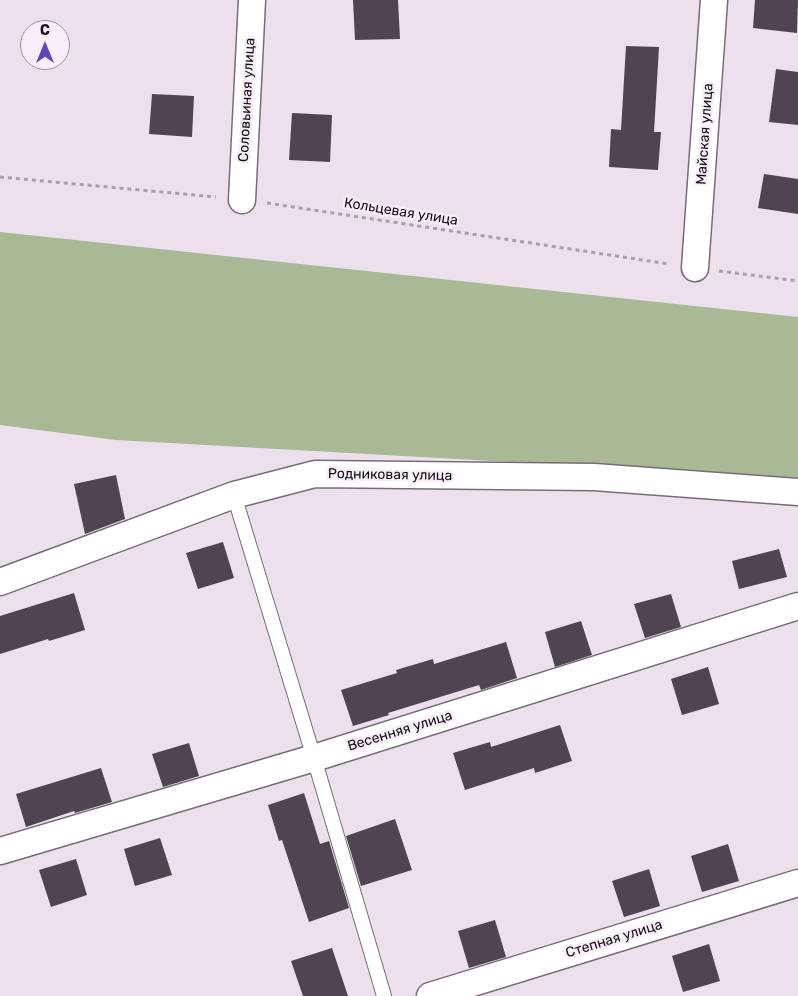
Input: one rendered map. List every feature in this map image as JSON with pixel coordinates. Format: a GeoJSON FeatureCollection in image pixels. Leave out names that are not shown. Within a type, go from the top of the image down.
{"type":"FeatureCollection","features":[{"type":"Feature","properties":{"kind":"street","name":"Соловьиная улица"},"geometry":{"type":"LineString","coordinates":[[242,200],[252,0]]}},
{"type":"Feature","properties":{"kind":"street","name":"Майская улица"},"geometry":{"type":"LineString","coordinates":[[695,268],[714,0]]}},
{"type":"Feature","properties":{"kind":"street","name":"Родниковая улица"},"geometry":{"type":"LineString","coordinates":[[0,582],[234,495],[315,474],[594,477],[798,492]]}},
{"type":"Feature","properties":{"kind":"street","name":"Весенняя улица"},"geometry":{"type":"LineString","coordinates":[[0,851],[314,758],[798,606]]}},
{"type":"Feature","properties":{"kind":"street","name":"Степная улица"},"geometry":{"type":"LineString","coordinates":[[430,996],[798,883]]}},
{"type":"Feature","properties":{"kind":"lane"},"geometry":{"type":"LineString","coordinates":[[234,495],[384,996]]}},
{"type":"Feature","properties":{"kind":"path","name":"Кольцевая улица"},"geometry":{"type":"LineString","coordinates":[[0,177],[242,200],[695,268],[798,281]]}},
{"type":"Feature","properties":{"kind":"green space"},"geometry":{"type":"Polygon","coordinates":[[[0,232],[798,317],[798,478],[116,440],[0,425],[0,232]]]}},
{"type":"Feature","properties":{"kind":"building"},"geometry":{"type":"Polygon","coordinates":[[[353,0],[398,0],[400,39],[355,40],[353,0]]]}},
{"type":"Feature","properties":{"kind":"building"},"geometry":{"type":"Polygon","coordinates":[[[755,0],[798,0],[797,33],[753,28],[755,0]]]}},
{"type":"Feature","properties":{"kind":"building"},"geometry":{"type":"Polygon","coordinates":[[[626,46],[659,47],[654,132],[661,132],[658,170],[609,167],[611,129],[621,130],[626,46]]]}},
{"type":"Feature","properties":{"kind":"building"},"geometry":{"type":"Polygon","coordinates":[[[776,69],[798,72],[798,125],[769,122],[776,69]]]}},
{"type":"Feature","properties":{"kind":"building"},"geometry":{"type":"Polygon","coordinates":[[[152,94],[194,96],[192,137],[149,134],[152,94]]]}},
{"type":"Feature","properties":{"kind":"building"},"geometry":{"type":"Polygon","coordinates":[[[292,113],[332,115],[330,162],[289,160],[292,113]]]}},
{"type":"Feature","properties":{"kind":"building"},"geometry":{"type":"Polygon","coordinates":[[[764,174],[798,179],[798,214],[758,208],[764,174]]]}},
{"type":"Feature","properties":{"kind":"building"},"geometry":{"type":"Polygon","coordinates":[[[116,475],[125,519],[85,534],[74,484],[116,475]]]}},
{"type":"Feature","properties":{"kind":"building"},"geometry":{"type":"Polygon","coordinates":[[[223,542],[234,578],[198,589],[186,553],[223,542]]]}},
{"type":"Feature","properties":{"kind":"building"},"geometry":{"type":"Polygon","coordinates":[[[779,549],[787,577],[739,589],[732,561],[779,549]]]}},
{"type":"Feature","properties":{"kind":"building"},"geometry":{"type":"Polygon","coordinates":[[[74,593],[85,630],[0,654],[0,616],[74,593]]]}},
{"type":"Feature","properties":{"kind":"building"},"geometry":{"type":"Polygon","coordinates":[[[671,594],[681,627],[645,638],[634,604],[671,594]]]}},
{"type":"Feature","properties":{"kind":"building"},"geometry":{"type":"Polygon","coordinates":[[[581,621],[592,655],[555,667],[545,632],[581,621]]]}},
{"type":"Feature","properties":{"kind":"building"},"geometry":{"type":"Polygon","coordinates":[[[506,642],[517,678],[481,690],[479,685],[388,713],[389,715],[353,726],[341,690],[397,673],[396,670],[433,659],[434,664],[506,642]]]}},
{"type":"Feature","properties":{"kind":"building"},"geometry":{"type":"Polygon","coordinates":[[[708,667],[719,704],[682,715],[671,679],[708,667]]]}},
{"type":"Feature","properties":{"kind":"building"},"geometry":{"type":"Polygon","coordinates":[[[560,725],[572,761],[535,773],[534,768],[465,790],[453,753],[490,742],[491,747],[560,725]]]}},
{"type":"Feature","properties":{"kind":"building"},"geometry":{"type":"Polygon","coordinates":[[[189,743],[199,776],[163,787],[152,754],[189,743]]]}},
{"type":"Feature","properties":{"kind":"building"},"geometry":{"type":"Polygon","coordinates":[[[101,768],[112,802],[75,813],[74,811],[26,827],[16,794],[101,768]]]}},
{"type":"Feature","properties":{"kind":"building"},"geometry":{"type":"Polygon","coordinates":[[[304,793],[320,844],[329,841],[349,908],[309,922],[282,840],[279,841],[268,805],[304,793]]]}},
{"type":"Feature","properties":{"kind":"building"},"geometry":{"type":"Polygon","coordinates":[[[395,819],[412,870],[361,886],[346,836],[395,819]]]}},
{"type":"Feature","properties":{"kind":"building"},"geometry":{"type":"Polygon","coordinates":[[[160,838],[172,875],[135,886],[124,849],[160,838]]]}},
{"type":"Feature","properties":{"kind":"building"},"geometry":{"type":"Polygon","coordinates":[[[728,844],[739,881],[702,892],[691,856],[728,844]]]}},
{"type":"Feature","properties":{"kind":"building"},"geometry":{"type":"Polygon","coordinates":[[[76,859],[87,895],[51,907],[39,870],[76,859]]]}},
{"type":"Feature","properties":{"kind":"building"},"geometry":{"type":"Polygon","coordinates":[[[649,869],[660,906],[624,917],[612,881],[649,869]]]}},
{"type":"Feature","properties":{"kind":"building"},"geometry":{"type":"Polygon","coordinates":[[[495,920],[506,957],[469,968],[458,931],[495,920]]]}},
{"type":"Feature","properties":{"kind":"building"},"geometry":{"type":"Polygon","coordinates":[[[709,944],[720,981],[683,992],[672,956],[709,944]]]}},
{"type":"Feature","properties":{"kind":"building"},"geometry":{"type":"Polygon","coordinates":[[[332,948],[348,996],[303,996],[291,961],[332,948]]]}}]}
